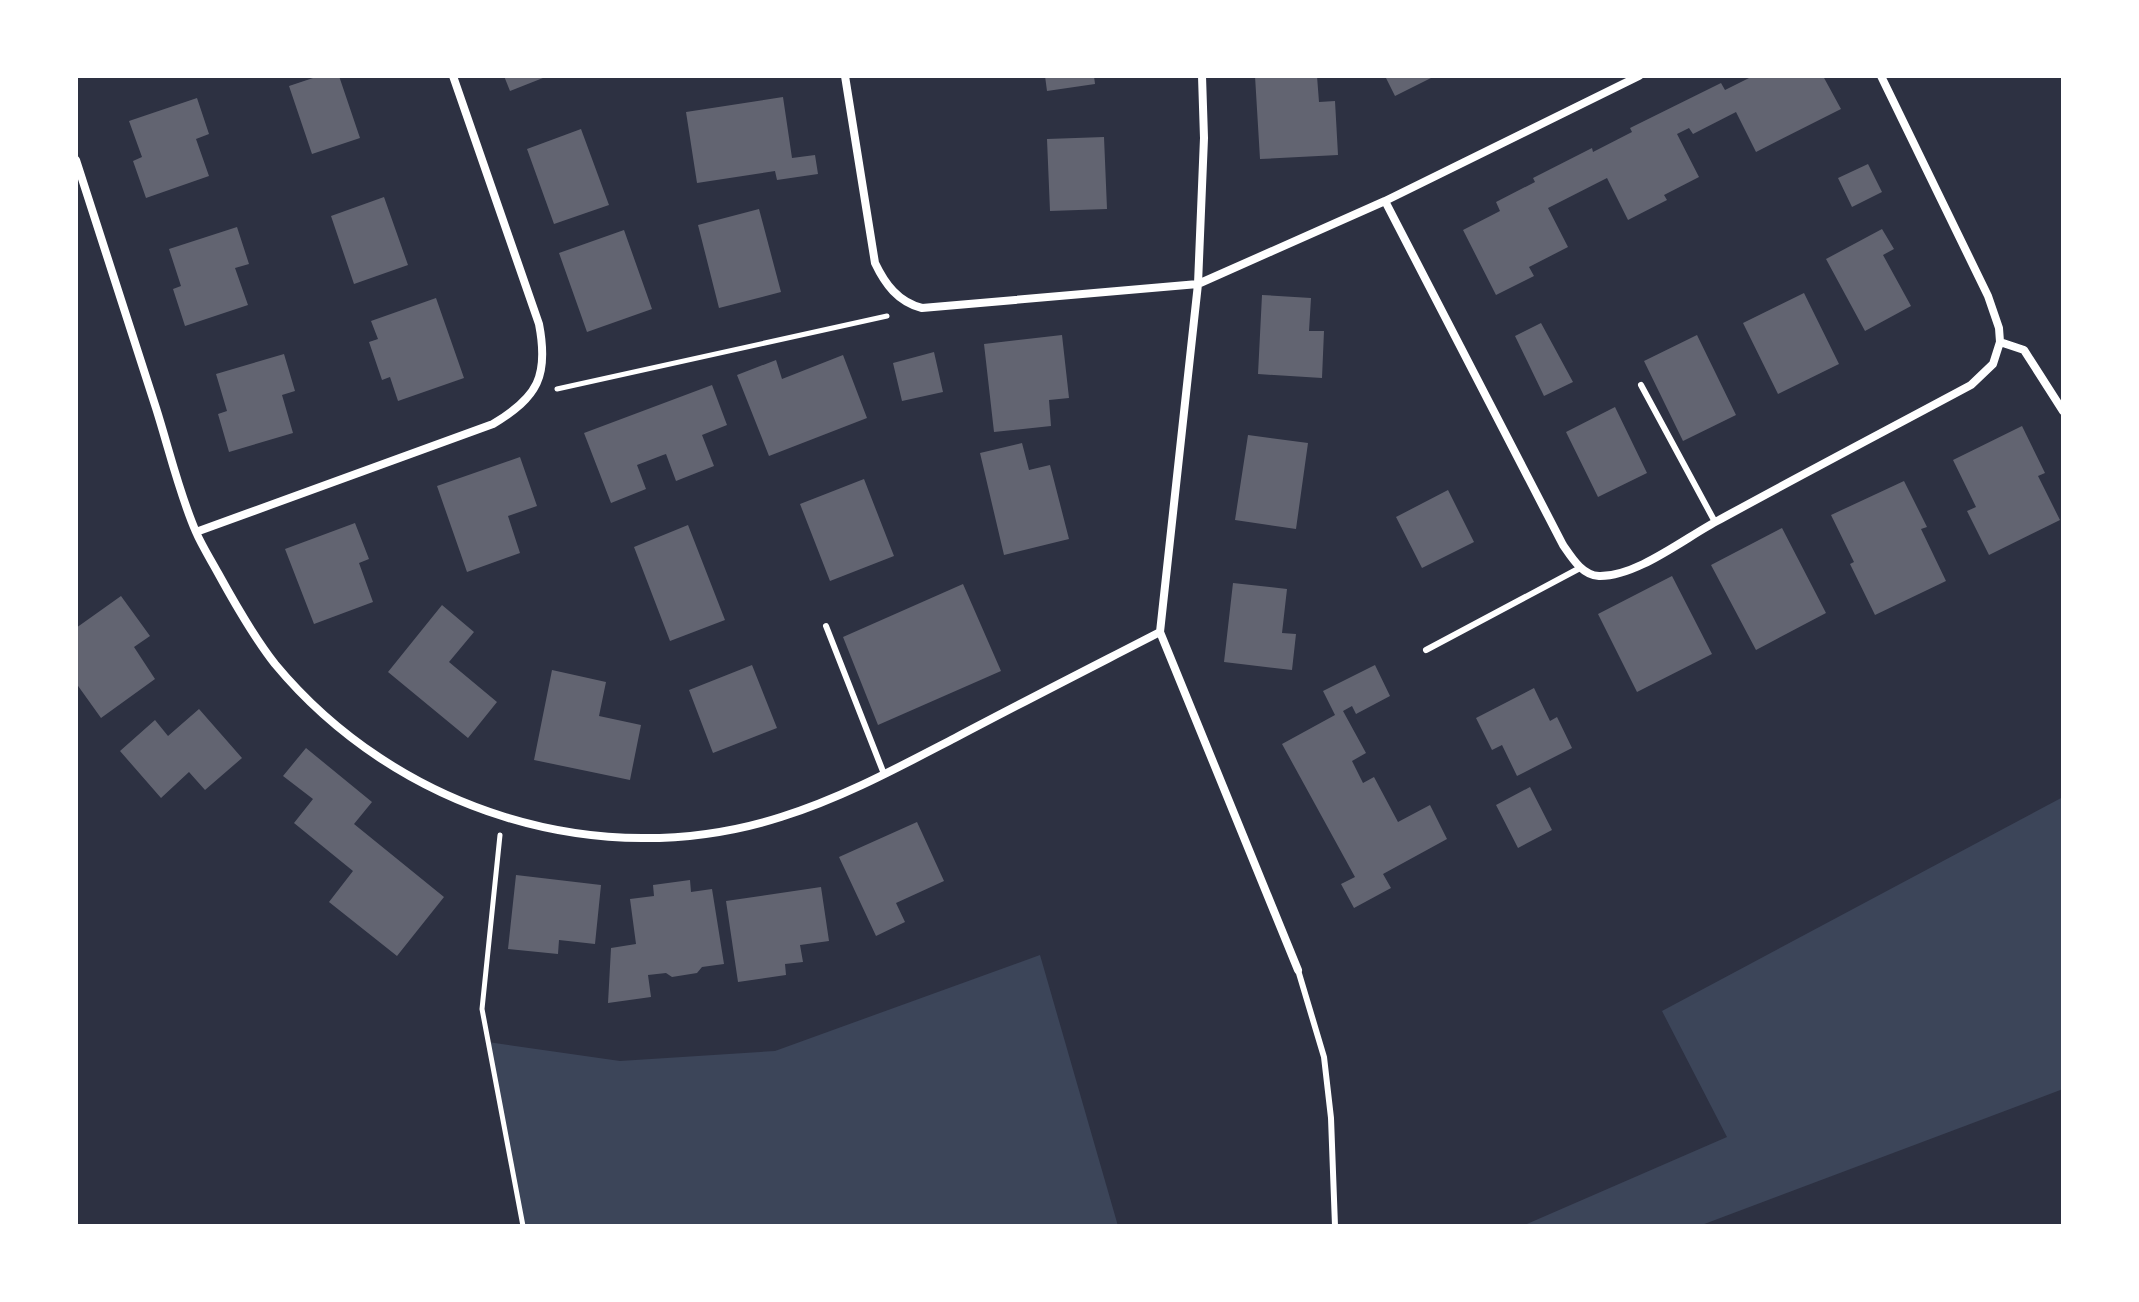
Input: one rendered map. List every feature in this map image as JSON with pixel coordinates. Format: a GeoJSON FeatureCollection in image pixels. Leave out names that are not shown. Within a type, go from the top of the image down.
{"type":"FeatureCollection","features":[{"type":"Feature","properties":{"kind":"street"},"geometry":{"type":"LineString","coordinates":[[196,532],[493,424],[533,394],[542,369],[543,345],[539,324],[453,76]]}},
{"type":"Feature","properties":{"kind":"street"},"geometry":{"type":"LineString","coordinates":[[845,76],[875,263],[882,278],[899,297],[922,308],[1198,284],[1385,201],[1639,76]]}},
{"type":"Feature","properties":{"kind":"street"},"geometry":{"type":"LineString","coordinates":[[1202,76],[1204,138],[1198,284],[1160,632],[1298,970]]}},
{"type":"Feature","properties":{"kind":"street"},"geometry":{"type":"LineString","coordinates":[[1385,201],[1563,545],[1580,568],[1590,575],[1601,576],[1634,568],[1971,385],[1993,364],[2000,342],[1999,328],[1988,296],[1881,76]]}},
{"type":"Feature","properties":{"kind":"street"},"geometry":{"type":"LineString","coordinates":[[76,160],[196,532],[237,607],[275,663],[318,707],[363,745],[407,775],[460,802],[502,818],[606,837],[683,836],[736,829],[778,819],[823,803],[884,774],[1160,632]]}},
{"type":"Feature","properties":{"kind":"street"},"geometry":{"type":"LineString","coordinates":[[2000,342],[2024,350],[2063,411]]}},
{"type":"Feature","properties":{"kind":"lane"},"geometry":{"type":"LineString","coordinates":[[1641,385],[1715,522]]}},
{"type":"Feature","properties":{"kind":"lane"},"geometry":{"type":"LineString","coordinates":[[1426,650],[1580,568]]}},
{"type":"Feature","properties":{"kind":"lane"},"geometry":{"type":"LineString","coordinates":[[826,626],[884,774]]}},
{"type":"Feature","properties":{"kind":"lane"},"geometry":{"type":"LineString","coordinates":[[1298,970],[1324,1057],[1331,1118],[1335,1226]]}},
{"type":"Feature","properties":{"kind":"path"},"geometry":{"type":"LineString","coordinates":[[533,394],[922,308]]}},
{"type":"Feature","properties":{"kind":"path"},"geometry":{"type":"LineString","coordinates":[[502,818],[482,1009],[523,1226]]}},
{"type":"Feature","properties":{"kind":"shaded area"},"geometry":{"type":"Polygon","coordinates":[[[2063,797],[2063,1089],[1699,1226],[1522,1226],[1727,1137],[1662,1011],[2063,797]]]}},
{"type":"Feature","properties":{"kind":"shaded area"},"geometry":{"type":"Polygon","coordinates":[[[1040,955],[1118,1226],[523,1226],[488,1042],[620,1061],[775,1051],[1040,955]]]}},
{"type":"Feature","properties":{"kind":"building"},"geometry":{"type":"Polygon","coordinates":[[[319,76],[339,76],[360,138],[312,154],[289,86],[319,76]]]}},
{"type":"Feature","properties":{"kind":"building"},"geometry":{"type":"Polygon","coordinates":[[[504,76],[548,76],[510,91],[504,76]]]}},
{"type":"Feature","properties":{"kind":"building"},"geometry":{"type":"Polygon","coordinates":[[[1045,76],[1094,76],[1095,84],[1047,91],[1045,76]]]}},
{"type":"Feature","properties":{"kind":"building"},"geometry":{"type":"Polygon","coordinates":[[[1255,76],[1317,76],[1319,102],[1335,101],[1338,155],[1260,159],[1255,76]]]}},
{"type":"Feature","properties":{"kind":"building"},"geometry":{"type":"Polygon","coordinates":[[[1385,76],[1435,76],[1395,96],[1385,76]]]}},
{"type":"Feature","properties":{"kind":"building"},"geometry":{"type":"Polygon","coordinates":[[[1753,76],[1823,76],[1841,109],[1756,152],[1736,112],[1693,134],[1689,128],[1677,134],[1699,177],[1664,195],[1667,200],[1628,220],[1607,178],[1548,208],[1568,247],[1529,267],[1534,276],[1496,295],[1463,230],[1500,211],[1496,202],[1535,182],[1533,178],[1592,148],[1593,152],[1632,132],[1630,128],[1721,83],[1725,90],[1753,76]]]}},
{"type":"Feature","properties":{"kind":"building"},"geometry":{"type":"Polygon","coordinates":[[[783,97],[792,158],[815,155],[818,174],[777,180],[775,171],[697,183],[686,112],[783,97]]]}},
{"type":"Feature","properties":{"kind":"building"},"geometry":{"type":"Polygon","coordinates":[[[197,98],[209,134],[196,139],[209,176],[146,198],[133,161],[142,157],[129,121],[197,98]]]}},
{"type":"Feature","properties":{"kind":"building"},"geometry":{"type":"Polygon","coordinates":[[[581,129],[609,205],[554,224],[527,149],[581,129]]]}},
{"type":"Feature","properties":{"kind":"building"},"geometry":{"type":"Polygon","coordinates":[[[1104,137],[1107,209],[1050,211],[1047,139],[1104,137]]]}},
{"type":"Feature","properties":{"kind":"building"},"geometry":{"type":"Polygon","coordinates":[[[1868,164],[1882,192],[1852,207],[1838,178],[1868,164]]]}},
{"type":"Feature","properties":{"kind":"building"},"geometry":{"type":"Polygon","coordinates":[[[384,197],[408,265],[354,284],[331,216],[384,197]]]}},
{"type":"Feature","properties":{"kind":"building"},"geometry":{"type":"Polygon","coordinates":[[[759,209],[781,292],[719,308],[698,225],[759,209]]]}},
{"type":"Feature","properties":{"kind":"building"},"geometry":{"type":"Polygon","coordinates":[[[237,227],[249,264],[235,268],[248,305],[185,326],[173,289],[181,286],[169,249],[237,227]]]}},
{"type":"Feature","properties":{"kind":"building"},"geometry":{"type":"Polygon","coordinates":[[[1882,229],[1894,249],[1883,255],[1911,306],[1865,331],[1826,259],[1882,229]]]}},
{"type":"Feature","properties":{"kind":"building"},"geometry":{"type":"Polygon","coordinates":[[[624,230],[652,309],[587,332],[559,253],[624,230]]]}},
{"type":"Feature","properties":{"kind":"building"},"geometry":{"type":"Polygon","coordinates":[[[1804,293],[1839,364],[1778,394],[1743,323],[1804,293]]]}},
{"type":"Feature","properties":{"kind":"building"},"geometry":{"type":"Polygon","coordinates":[[[1262,295],[1311,298],[1309,331],[1324,331],[1322,378],[1258,374],[1262,295]]]}},
{"type":"Feature","properties":{"kind":"building"},"geometry":{"type":"Polygon","coordinates":[[[436,298],[464,378],[398,401],[390,377],[382,380],[369,342],[378,339],[371,321],[436,298]]]}},
{"type":"Feature","properties":{"kind":"building"},"geometry":{"type":"Polygon","coordinates":[[[1541,323],[1573,382],[1544,396],[1515,336],[1541,323]]]}},
{"type":"Feature","properties":{"kind":"building"},"geometry":{"type":"Polygon","coordinates":[[[1062,335],[1069,398],[1049,400],[1051,426],[994,432],[984,344],[1062,335]]]}},
{"type":"Feature","properties":{"kind":"building"},"geometry":{"type":"Polygon","coordinates":[[[1697,335],[1736,415],[1683,441],[1644,361],[1697,335]]]}},
{"type":"Feature","properties":{"kind":"building"},"geometry":{"type":"Polygon","coordinates":[[[934,352],[943,392],[902,401],[893,363],[934,352]]]}},
{"type":"Feature","properties":{"kind":"building"},"geometry":{"type":"Polygon","coordinates":[[[284,354],[295,391],[282,395],[293,433],[229,452],[218,414],[227,411],[216,374],[284,354]]]}},
{"type":"Feature","properties":{"kind":"building"},"geometry":{"type":"Polygon","coordinates":[[[843,355],[867,418],[769,456],[737,375],[776,360],[782,379],[843,355]]]}},
{"type":"Feature","properties":{"kind":"building"},"geometry":{"type":"Polygon","coordinates":[[[712,385],[727,425],[702,435],[714,466],[676,481],[666,454],[663,455],[637,465],[646,489],[611,503],[584,433],[712,385]]]}},
{"type":"Feature","properties":{"kind":"building"},"geometry":{"type":"Polygon","coordinates":[[[1615,407],[1647,473],[1598,497],[1566,432],[1615,407]]]}},
{"type":"Feature","properties":{"kind":"building"},"geometry":{"type":"Polygon","coordinates":[[[2022,426],[2045,473],[2038,476],[2060,520],[1989,555],[1967,511],[1976,507],[1953,460],[2022,426]]]}},
{"type":"Feature","properties":{"kind":"building"},"geometry":{"type":"Polygon","coordinates":[[[1248,435],[1308,443],[1296,529],[1235,520],[1248,435]]]}},
{"type":"Feature","properties":{"kind":"building"},"geometry":{"type":"Polygon","coordinates":[[[1022,443],[1029,470],[1050,465],[1069,539],[1004,555],[980,453],[1022,443]]]}},
{"type":"Feature","properties":{"kind":"building"},"geometry":{"type":"Polygon","coordinates":[[[520,457],[537,506],[508,516],[520,553],[467,572],[437,486],[520,457]]]}},
{"type":"Feature","properties":{"kind":"building"},"geometry":{"type":"Polygon","coordinates":[[[864,479],[894,556],[830,581],[800,504],[864,479]]]}},
{"type":"Feature","properties":{"kind":"building"},"geometry":{"type":"Polygon","coordinates":[[[1904,481],[1927,527],[1921,529],[1946,581],[1875,615],[1831,515],[1904,481]]]}},
{"type":"Feature","properties":{"kind":"building"},"geometry":{"type":"Polygon","coordinates":[[[1448,490],[1474,542],[1422,568],[1396,517],[1448,490]]]}},
{"type":"Feature","properties":{"kind":"building"},"geometry":{"type":"Polygon","coordinates":[[[355,523],[369,559],[359,563],[373,602],[314,624],[285,549],[355,523]]]}},
{"type":"Feature","properties":{"kind":"building"},"geometry":{"type":"Polygon","coordinates":[[[688,525],[725,620],[670,641],[634,547],[688,525]]]}},
{"type":"Feature","properties":{"kind":"building"},"geometry":{"type":"Polygon","coordinates":[[[1782,528],[1826,613],[1756,650],[1711,565],[1782,528]]]}},
{"type":"Feature","properties":{"kind":"building"},"geometry":{"type":"Polygon","coordinates":[[[1672,576],[1712,654],[1637,692],[1598,614],[1672,576]]]}},
{"type":"Feature","properties":{"kind":"building"},"geometry":{"type":"Polygon","coordinates":[[[1233,583],[1287,589],[1282,633],[1296,634],[1292,670],[1224,662],[1233,583]]]}},
{"type":"Feature","properties":{"kind":"building"},"geometry":{"type":"Polygon","coordinates":[[[963,584],[1001,671],[878,725],[843,637],[963,584]]]}},
{"type":"Feature","properties":{"kind":"building"},"geometry":{"type":"Polygon","coordinates":[[[121,596],[150,636],[134,647],[155,679],[101,718],[76,683],[76,628],[121,596]]]}},
{"type":"Feature","properties":{"kind":"building"},"geometry":{"type":"Polygon","coordinates":[[[442,605],[474,632],[449,662],[497,702],[468,738],[388,672],[442,605]]]}},
{"type":"Feature","properties":{"kind":"building"},"geometry":{"type":"Polygon","coordinates":[[[752,665],[777,728],[713,753],[689,690],[752,665]]]}},
{"type":"Feature","properties":{"kind":"building"},"geometry":{"type":"Polygon","coordinates":[[[1375,665],[1390,696],[1356,714],[1352,706],[1343,711],[1366,753],[1352,761],[1363,783],[1374,777],[1398,822],[1430,805],[1447,839],[1383,874],[1391,888],[1354,908],[1341,884],[1355,877],[1282,744],[1335,715],[1323,691],[1375,665]]]}},
{"type":"Feature","properties":{"kind":"building"},"geometry":{"type":"Polygon","coordinates":[[[552,670],[606,682],[599,716],[641,725],[630,780],[534,760],[552,670]]]}},
{"type":"Feature","properties":{"kind":"building"},"geometry":{"type":"Polygon","coordinates":[[[1534,688],[1550,721],[1557,717],[1572,748],[1517,776],[1502,745],[1492,750],[1476,718],[1534,688]]]}},
{"type":"Feature","properties":{"kind":"building"},"geometry":{"type":"Polygon","coordinates":[[[199,709],[242,758],[205,790],[189,772],[161,798],[120,751],[155,720],[168,736],[199,709]]]}},
{"type":"Feature","properties":{"kind":"building"},"geometry":{"type":"Polygon","coordinates":[[[306,748],[372,802],[354,824],[444,897],[397,956],[329,902],[353,871],[294,823],[313,799],[283,776],[306,748]]]}},
{"type":"Feature","properties":{"kind":"building"},"geometry":{"type":"Polygon","coordinates":[[[1530,787],[1552,830],[1518,848],[1496,805],[1530,787]]]}},
{"type":"Feature","properties":{"kind":"building"},"geometry":{"type":"Polygon","coordinates":[[[917,822],[944,881],[896,903],[905,922],[876,936],[839,857],[917,822]]]}},
{"type":"Feature","properties":{"kind":"building"},"geometry":{"type":"Polygon","coordinates":[[[516,875],[601,885],[595,944],[559,940],[558,954],[508,949],[516,875]]]}},
{"type":"Feature","properties":{"kind":"building"},"geometry":{"type":"Polygon","coordinates":[[[690,880],[691,892],[712,889],[724,964],[702,967],[697,973],[672,977],[666,973],[648,975],[651,997],[608,1003],[611,948],[636,944],[630,899],[654,896],[653,885],[690,880]]]}},
{"type":"Feature","properties":{"kind":"building"},"geometry":{"type":"Polygon","coordinates":[[[821,887],[829,941],[800,945],[803,962],[785,964],[786,975],[738,982],[726,901],[821,887]]]}}]}
